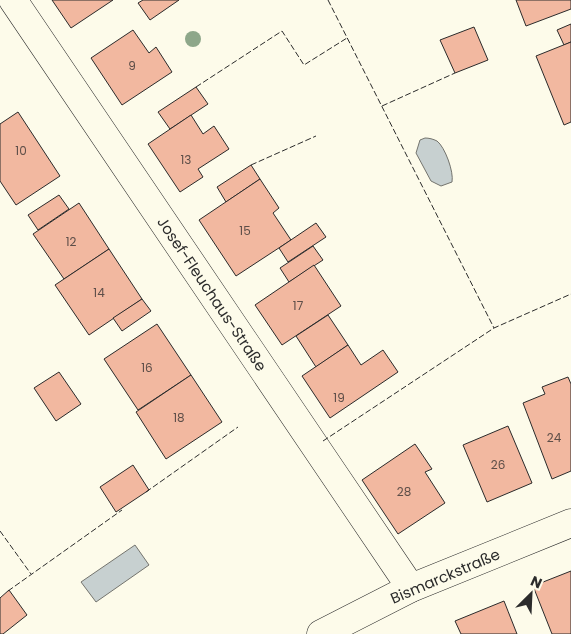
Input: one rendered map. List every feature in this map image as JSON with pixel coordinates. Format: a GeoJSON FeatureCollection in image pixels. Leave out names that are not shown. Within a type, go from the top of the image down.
{"type":"FeatureCollection","features":[{"type":"Feature","properties":{"kind":"street","name":"Josef-Fleuchaus-Straße"},"geometry":{"type":"LineString","coordinates":[[13,0],[411,588]]}},
{"type":"Feature","properties":{"kind":"street","name":"Bismarckstraße"},"geometry":{"type":"LineString","coordinates":[[321,634],[411,588],[571,523]]}},
{"type":"Feature","properties":{"kind":"shaded area"},"geometry":{"type":"Polygon","coordinates":[[[425,138],[437,141],[440,144],[450,166],[452,182],[441,186],[431,181],[416,153],[420,140],[425,138]]]}},
{"type":"Feature","properties":{"kind":"shaded area"},"geometry":{"type":"Polygon","coordinates":[[[135,545],[149,565],[96,602],[81,582],[135,545]]]}},
{"type":"Feature","properties":{"kind":"building"},"geometry":{"type":"Polygon","coordinates":[[[52,0],[113,0],[71,28],[52,0]]]}},
{"type":"Feature","properties":{"kind":"building"},"geometry":{"type":"Polygon","coordinates":[[[143,0],[179,0],[150,20],[138,3],[143,0]]]}},
{"type":"Feature","properties":{"kind":"building"},"geometry":{"type":"Polygon","coordinates":[[[516,0],[571,0],[571,9],[526,26],[516,0]]]}},
{"type":"Feature","properties":{"kind":"building"},"geometry":{"type":"Polygon","coordinates":[[[571,24],[571,42],[564,45],[557,30],[571,24]]]}},
{"type":"Feature","properties":{"kind":"building"},"geometry":{"type":"Polygon","coordinates":[[[474,27],[488,60],[455,73],[440,40],[474,27]]]}},
{"type":"Feature","properties":{"kind":"building"},"geometry":{"type":"Polygon","coordinates":[[[133,30],[149,53],[156,47],[172,72],[122,105],[91,58],[133,30]]]}},
{"type":"Feature","properties":{"kind":"building"},"geometry":{"type":"Polygon","coordinates":[[[571,42],[571,122],[564,125],[536,56],[571,42]]]}},
{"type":"Feature","properties":{"kind":"building"},"geometry":{"type":"Polygon","coordinates":[[[196,87],[208,104],[170,129],[158,112],[196,87]]]}},
{"type":"Feature","properties":{"kind":"building"},"geometry":{"type":"Polygon","coordinates":[[[18,112],[60,176],[16,205],[0,181],[0,124],[18,112]]]}},
{"type":"Feature","properties":{"kind":"building"},"geometry":{"type":"Polygon","coordinates":[[[191,115],[203,134],[214,126],[229,149],[198,169],[203,177],[180,192],[148,144],[191,115]]]}},
{"type":"Feature","properties":{"kind":"building"},"geometry":{"type":"Polygon","coordinates":[[[251,165],[260,179],[226,202],[217,187],[251,165]]]}},
{"type":"Feature","properties":{"kind":"building"},"geometry":{"type":"Polygon","coordinates":[[[260,179],[279,208],[273,213],[291,240],[236,276],[199,220],[260,179]]]}},
{"type":"Feature","properties":{"kind":"building"},"geometry":{"type":"Polygon","coordinates":[[[59,195],[69,209],[38,230],[28,215],[59,195]]]}},
{"type":"Feature","properties":{"kind":"building"},"geometry":{"type":"Polygon","coordinates":[[[79,203],[109,249],[64,279],[33,234],[79,203]]]}},
{"type":"Feature","properties":{"kind":"building"},"geometry":{"type":"Polygon","coordinates":[[[316,223],[326,237],[288,262],[279,248],[316,223]]]}},
{"type":"Feature","properties":{"kind":"building"},"geometry":{"type":"Polygon","coordinates":[[[313,246],[323,260],[289,282],[280,268],[313,246]]]}},
{"type":"Feature","properties":{"kind":"building"},"geometry":{"type":"Polygon","coordinates":[[[109,249],[142,299],[89,335],[55,285],[109,249]]]}},
{"type":"Feature","properties":{"kind":"building"},"geometry":{"type":"Polygon","coordinates":[[[314,265],[341,306],[282,345],[255,305],[314,265]]]}},
{"type":"Feature","properties":{"kind":"building"},"geometry":{"type":"Polygon","coordinates":[[[142,299],[151,311],[122,331],[113,318],[142,299]]]}},
{"type":"Feature","properties":{"kind":"building"},"geometry":{"type":"Polygon","coordinates":[[[328,315],[348,345],[316,367],[296,336],[328,315]]]}},
{"type":"Feature","properties":{"kind":"building"},"geometry":{"type":"Polygon","coordinates":[[[157,324],[191,375],[138,410],[104,359],[157,324]]]}},
{"type":"Feature","properties":{"kind":"building"},"geometry":{"type":"Polygon","coordinates":[[[348,345],[361,365],[383,350],[398,372],[330,418],[302,376],[348,345]]]}},
{"type":"Feature","properties":{"kind":"building"},"geometry":{"type":"Polygon","coordinates":[[[59,372],[81,404],[56,421],[34,388],[59,372]]]}},
{"type":"Feature","properties":{"kind":"building"},"geometry":{"type":"Polygon","coordinates":[[[191,375],[222,422],[166,459],[136,412],[191,375]]]}},
{"type":"Feature","properties":{"kind":"building"},"geometry":{"type":"Polygon","coordinates":[[[568,377],[571,384],[571,471],[552,479],[523,403],[545,394],[542,387],[568,377]]]}},
{"type":"Feature","properties":{"kind":"building"},"geometry":{"type":"Polygon","coordinates":[[[508,426],[532,483],[487,502],[463,445],[508,426]]]}},
{"type":"Feature","properties":{"kind":"building"},"geometry":{"type":"Polygon","coordinates":[[[415,444],[432,469],[425,472],[445,503],[398,534],[362,480],[415,444]]]}},
{"type":"Feature","properties":{"kind":"building"},"geometry":{"type":"Polygon","coordinates":[[[133,465],[149,490],[116,512],[100,487],[133,465]]]}},
{"type":"Feature","properties":{"kind":"building"},"geometry":{"type":"Polygon","coordinates":[[[571,571],[571,634],[552,634],[533,586],[571,571]]]}},
{"type":"Feature","properties":{"kind":"building"},"geometry":{"type":"Polygon","coordinates":[[[9,590],[27,615],[3,634],[0,634],[0,598],[9,590]]]}},
{"type":"Feature","properties":{"kind":"building"},"geometry":{"type":"Polygon","coordinates":[[[504,601],[517,634],[461,634],[455,621],[504,601]]]}},
{"type":"Feature","properties":{"kind":"fence"},"geometry":{"type":"LineString","coordinates":[[328,0],[494,328]]}},
{"type":"Feature","properties":{"kind":"fence"},"geometry":{"type":"LineString","coordinates":[[196,87],[282,31],[304,65],[347,38]]}},
{"type":"Feature","properties":{"kind":"fence"},"geometry":{"type":"LineString","coordinates":[[382,106],[455,73]]}},
{"type":"Feature","properties":{"kind":"fence"},"geometry":{"type":"LineString","coordinates":[[251,165],[316,136]]}},
{"type":"Feature","properties":{"kind":"fence"},"geometry":{"type":"LineString","coordinates":[[323,441],[494,328],[571,294]]}},
{"type":"Feature","properties":{"kind":"fence"},"geometry":{"type":"LineString","coordinates":[[146,492],[238,427]]}},
{"type":"Feature","properties":{"kind":"fence"},"geometry":{"type":"LineString","coordinates":[[8,591],[122,510]]}},
{"type":"Feature","properties":{"kind":"fence"},"geometry":{"type":"LineString","coordinates":[[0,531],[31,574]]}}]}
